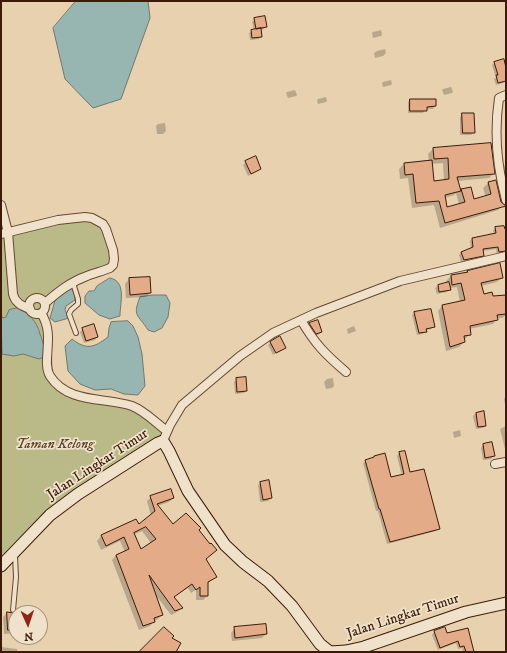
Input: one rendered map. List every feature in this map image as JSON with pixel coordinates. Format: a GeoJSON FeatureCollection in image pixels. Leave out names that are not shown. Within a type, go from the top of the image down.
{"type":"FeatureCollection","features":[{"type":"Feature","properties":{"kind":"main road","name":"Jalan Lingkar Timur"},"geometry":{"type":"LineString","coordinates":[[1,566],[50,515],[72,498],[158,443],[165,436]]}},
{"type":"Feature","properties":{"kind":"main road","name":"Jalan Lingkar Timur"},"geometry":{"type":"LineString","coordinates":[[165,436],[169,451],[188,491],[225,545],[268,580],[292,606],[320,644],[330,652],[346,651],[364,647],[466,612],[506,603]]}},
{"type":"Feature","properties":{"kind":"street"},"geometry":{"type":"LineString","coordinates":[[506,95],[499,98],[497,145],[506,200]]}},
{"type":"Feature","properties":{"kind":"street"},"geometry":{"type":"LineString","coordinates":[[1,205],[14,299],[18,303],[30,309],[33,313],[42,313]]}},
{"type":"Feature","properties":{"kind":"street"},"geometry":{"type":"LineString","coordinates":[[4,233],[58,220],[85,217],[92,218],[103,224],[106,229],[113,250],[113,266],[72,282],[45,304]]}},
{"type":"Feature","properties":{"kind":"street"},"geometry":{"type":"LineString","coordinates":[[42,313],[48,329],[49,374],[58,385],[79,397],[132,406],[140,410],[165,436],[182,405],[240,356],[264,338],[316,313],[400,282],[506,256]]}},
{"type":"Feature","properties":{"kind":"street"},"geometry":{"type":"LineString","coordinates":[[30,309],[30,303],[34,299],[42,299],[45,304],[45,309],[42,313]]}},
{"type":"Feature","properties":{"kind":"street"},"geometry":{"type":"LineString","coordinates":[[301,320],[312,338],[322,350],[346,372]]}},
{"type":"Feature","properties":{"kind":"street"},"geometry":{"type":"LineString","coordinates":[[495,464],[506,462]]}},
{"type":"Feature","properties":{"kind":"lane"},"geometry":{"type":"LineString","coordinates":[[72,282],[78,299],[78,304],[69,314],[76,333]]}},
{"type":"Feature","properties":{"kind":"lane"},"geometry":{"type":"LineString","coordinates":[[13,605],[16,577],[15,552]]}},
{"type":"Feature","properties":{"kind":"green space","name":"Taman Kelong"},"geometry":{"type":"Polygon","coordinates":[[[85,217],[106,229],[113,250],[110,268],[56,294],[45,320],[49,374],[66,390],[140,410],[153,421],[170,425],[162,441],[78,494],[1,566],[1,233],[85,217]]]}},
{"type":"Feature","properties":{"kind":"water"},"geometry":{"type":"Polygon","coordinates":[[[76,1],[148,1],[150,18],[121,99],[93,108],[65,79],[53,28],[76,1]]]}},
{"type":"Feature","properties":{"kind":"water"},"geometry":{"type":"Polygon","coordinates":[[[110,278],[119,283],[121,293],[120,316],[110,319],[99,315],[85,303],[85,296],[89,291],[94,291],[97,286],[110,278]]]}},
{"type":"Feature","properties":{"kind":"water"},"geometry":{"type":"Polygon","coordinates":[[[72,285],[75,300],[66,306],[65,310],[69,318],[55,322],[50,318],[56,297],[72,285]]]}},
{"type":"Feature","properties":{"kind":"water"},"geometry":{"type":"Polygon","coordinates":[[[166,295],[170,303],[168,317],[162,328],[154,332],[148,330],[136,312],[140,297],[166,295]]]}},
{"type":"Feature","properties":{"kind":"water"},"geometry":{"type":"Polygon","coordinates":[[[17,308],[29,315],[37,325],[43,345],[47,351],[44,357],[39,359],[23,354],[14,356],[2,354],[1,315],[3,318],[6,317],[9,310],[17,308]]]}},
{"type":"Feature","properties":{"kind":"water"},"geometry":{"type":"Polygon","coordinates":[[[128,321],[133,326],[138,337],[142,354],[145,386],[138,395],[124,394],[111,389],[95,390],[80,384],[68,371],[65,346],[72,339],[77,343],[86,346],[98,344],[108,337],[111,322],[128,321]]]}},
{"type":"Feature","properties":{"kind":"building"},"geometry":{"type":"Polygon","coordinates":[[[265,16],[267,27],[256,29],[254,18],[265,16]]]}},
{"type":"Feature","properties":{"kind":"building"},"geometry":{"type":"Polygon","coordinates":[[[261,28],[262,37],[252,38],[251,30],[261,28]]]}},
{"type":"Feature","properties":{"kind":"building"},"geometry":{"type":"Polygon","coordinates":[[[504,59],[506,81],[498,83],[496,75],[498,75],[494,62],[504,59]]]}},
{"type":"Feature","properties":{"kind":"building"},"geometry":{"type":"Polygon","coordinates":[[[410,99],[436,99],[436,106],[427,107],[427,111],[410,111],[410,99]]]}},
{"type":"Feature","properties":{"kind":"building"},"geometry":{"type":"Polygon","coordinates":[[[462,113],[474,113],[475,133],[463,133],[462,113]]]}},
{"type":"Feature","properties":{"kind":"building"},"geometry":{"type":"Polygon","coordinates":[[[491,143],[495,174],[457,177],[461,191],[445,195],[447,207],[465,202],[461,189],[471,187],[474,199],[491,194],[488,182],[496,180],[501,202],[506,206],[445,223],[439,201],[416,203],[413,174],[405,175],[404,163],[432,160],[434,181],[449,179],[448,158],[434,159],[433,148],[491,143]]]}},
{"type":"Feature","properties":{"kind":"building"},"geometry":{"type":"Polygon","coordinates":[[[256,156],[261,169],[251,174],[245,161],[256,156]]]}},
{"type":"Feature","properties":{"kind":"building"},"geometry":{"type":"Polygon","coordinates":[[[504,226],[506,229],[506,251],[499,252],[498,247],[483,249],[484,256],[464,260],[461,252],[473,247],[472,238],[496,233],[495,227],[504,226]]]}},
{"type":"Feature","properties":{"kind":"building"},"geometry":{"type":"Polygon","coordinates":[[[500,263],[503,278],[481,283],[484,294],[492,292],[493,296],[506,295],[506,314],[497,315],[498,320],[470,326],[471,335],[464,336],[465,342],[450,347],[442,305],[465,300],[461,283],[452,285],[451,275],[500,263]]]}},
{"type":"Feature","properties":{"kind":"building"},"geometry":{"type":"Polygon","coordinates":[[[150,277],[151,293],[130,295],[129,278],[150,277]]]}},
{"type":"Feature","properties":{"kind":"building"},"geometry":{"type":"Polygon","coordinates":[[[449,282],[451,290],[439,292],[438,285],[449,282]]]}},
{"type":"Feature","properties":{"kind":"building"},"geometry":{"type":"Polygon","coordinates":[[[431,309],[435,327],[426,329],[427,332],[419,333],[414,312],[431,309]]]}},
{"type":"Feature","properties":{"kind":"building"},"geometry":{"type":"Polygon","coordinates":[[[318,320],[322,332],[316,334],[309,323],[318,320]]]}},
{"type":"Feature","properties":{"kind":"building"},"geometry":{"type":"Polygon","coordinates":[[[94,324],[98,337],[86,341],[82,328],[94,324]]]}},
{"type":"Feature","properties":{"kind":"building"},"geometry":{"type":"Polygon","coordinates":[[[280,336],[286,348],[276,353],[270,342],[280,336]]]}},
{"type":"Feature","properties":{"kind":"building"},"geometry":{"type":"Polygon","coordinates":[[[246,377],[247,391],[237,392],[236,378],[246,377]]]}},
{"type":"Feature","properties":{"kind":"building"},"geometry":{"type":"Polygon","coordinates":[[[484,411],[486,426],[478,427],[476,413],[484,411]]]}},
{"type":"Feature","properties":{"kind":"building"},"geometry":{"type":"Polygon","coordinates":[[[492,442],[495,456],[485,458],[483,444],[492,442]]]}},
{"type":"Feature","properties":{"kind":"building"},"geometry":{"type":"Polygon","coordinates":[[[405,451],[410,472],[424,469],[440,529],[390,542],[365,460],[385,453],[391,477],[404,474],[399,452],[405,451]]]}},
{"type":"Feature","properties":{"kind":"building"},"geometry":{"type":"Polygon","coordinates":[[[269,480],[272,498],[263,500],[260,482],[269,480]]]}},
{"type":"Feature","properties":{"kind":"building"},"geometry":{"type":"Polygon","coordinates":[[[171,489],[174,498],[157,504],[173,524],[186,513],[201,528],[199,530],[217,550],[206,559],[217,577],[208,582],[208,596],[200,596],[200,587],[196,590],[192,584],[174,597],[183,608],[175,611],[149,575],[163,615],[154,618],[155,622],[143,626],[116,555],[129,549],[124,537],[106,546],[101,535],[136,519],[139,524],[155,511],[150,496],[171,489]],[[146,527],[134,533],[141,549],[156,539],[146,527]]]}},
{"type":"Feature","properties":{"kind":"building"},"geometry":{"type":"Polygon","coordinates":[[[266,624],[267,634],[235,638],[234,627],[266,624]]]}},
{"type":"Feature","properties":{"kind":"building"},"geometry":{"type":"Polygon","coordinates":[[[164,627],[174,636],[172,638],[181,643],[176,652],[139,652],[164,627]]]}},
{"type":"Feature","properties":{"kind":"building"},"geometry":{"type":"Polygon","coordinates":[[[445,627],[447,633],[468,628],[474,652],[466,652],[464,646],[460,647],[458,641],[440,648],[434,631],[445,627]]]}}]}
